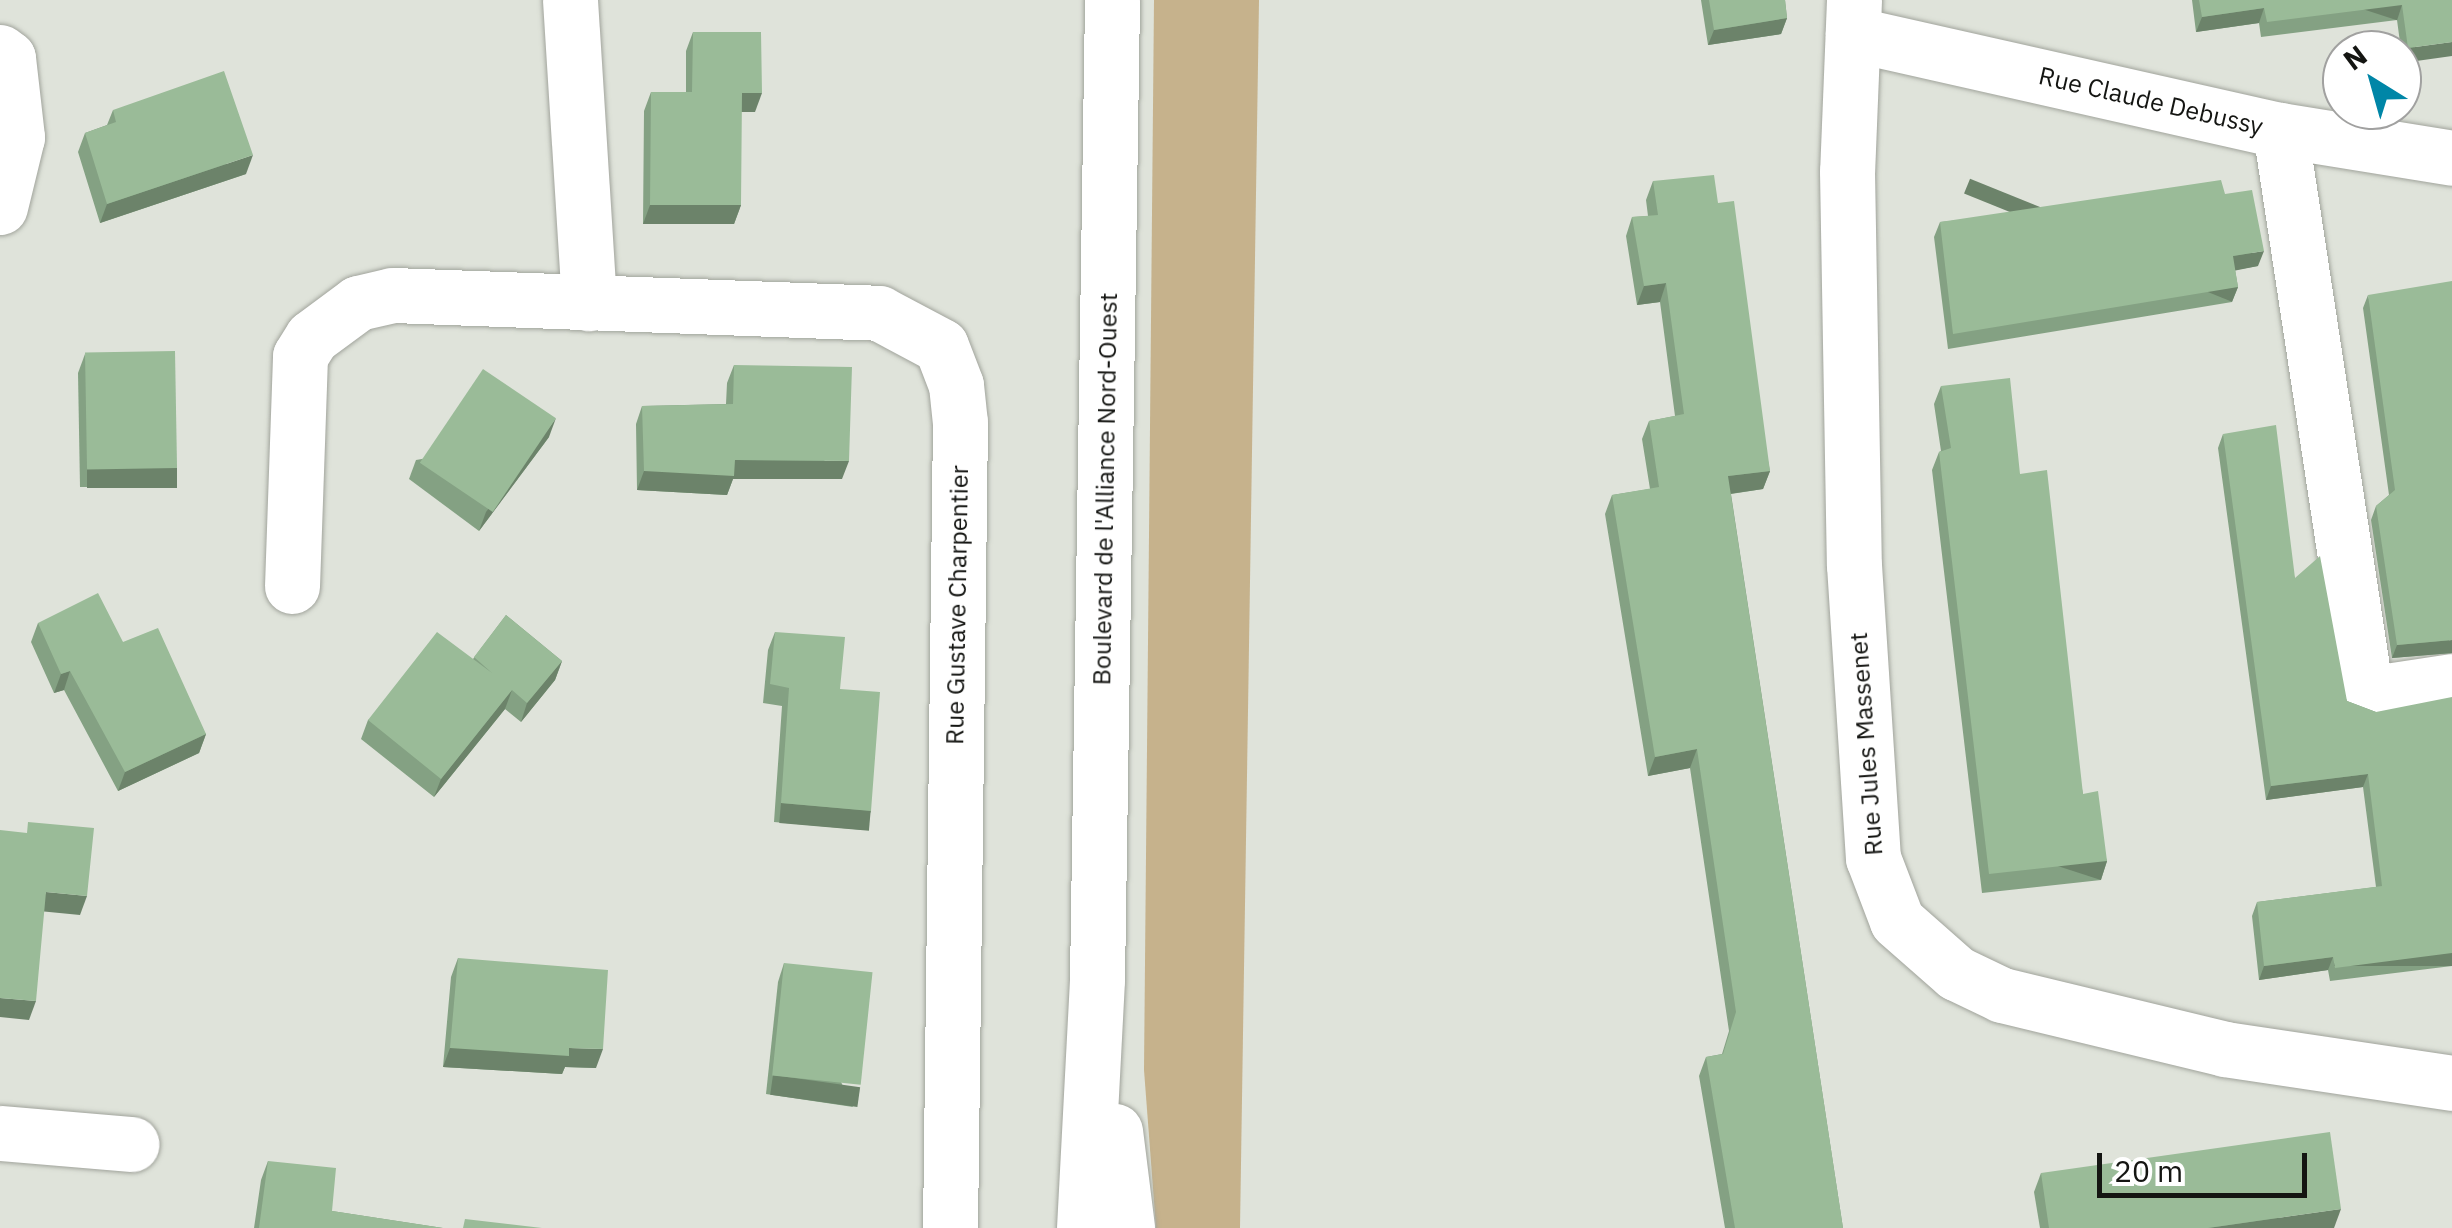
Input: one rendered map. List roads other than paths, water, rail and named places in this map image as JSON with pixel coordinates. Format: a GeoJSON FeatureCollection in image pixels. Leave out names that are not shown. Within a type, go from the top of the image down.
{"type":"FeatureCollection","features":[{"type":"Feature","properties":{"kind":"street"},"geometry":{"type":"LineString","coordinates":[[570,0],[589,302]]}},
{"type":"Feature","properties":{"kind":"street","name":"Boulevard de l'Alliance Nord-Ouest"},"geometry":{"type":"LineString","coordinates":[[1084,1228],[1097,979],[1112,0]]}},
{"type":"Feature","properties":{"kind":"street","name":"Rue Claude Debussy"},"geometry":{"type":"LineString","coordinates":[[1853,17],[2280,130],[2452,158]]}},
{"type":"Feature","properties":{"kind":"street","name":"Rue Jules Massenet"},"geometry":{"type":"LineString","coordinates":[[1853,17],[1847,171],[1861,710],[1873,858],[1897,921],[1956,973],[2002,995],[2225,1049],[2452,1083]]}},
{"type":"Feature","properties":{"kind":"street"},"geometry":{"type":"LineString","coordinates":[[0,52],[8,58],[17,137],[0,207]]}},
{"type":"Feature","properties":{"kind":"street"},"geometry":{"type":"LineString","coordinates":[[2280,130],[2366,694],[2452,681]]}},
{"type":"Feature","properties":{"kind":"street","name":"Rue Gustave Charpentier"},"geometry":{"type":"LineString","coordinates":[[292,586],[294,380],[312,336],[358,303],[393,295],[878,313],[940,346],[956,385],[950,1228]]}},
{"type":"Feature","properties":{"kind":"street","name":"Boulevard de l'Alliance Nord-Ouest"},"geometry":{"type":"LineString","coordinates":[[1097,979],[1127,1228]]}},
{"type":"Feature","properties":{"kind":"street"},"geometry":{"type":"LineString","coordinates":[[0,1132],[132,1144]]}}]}
